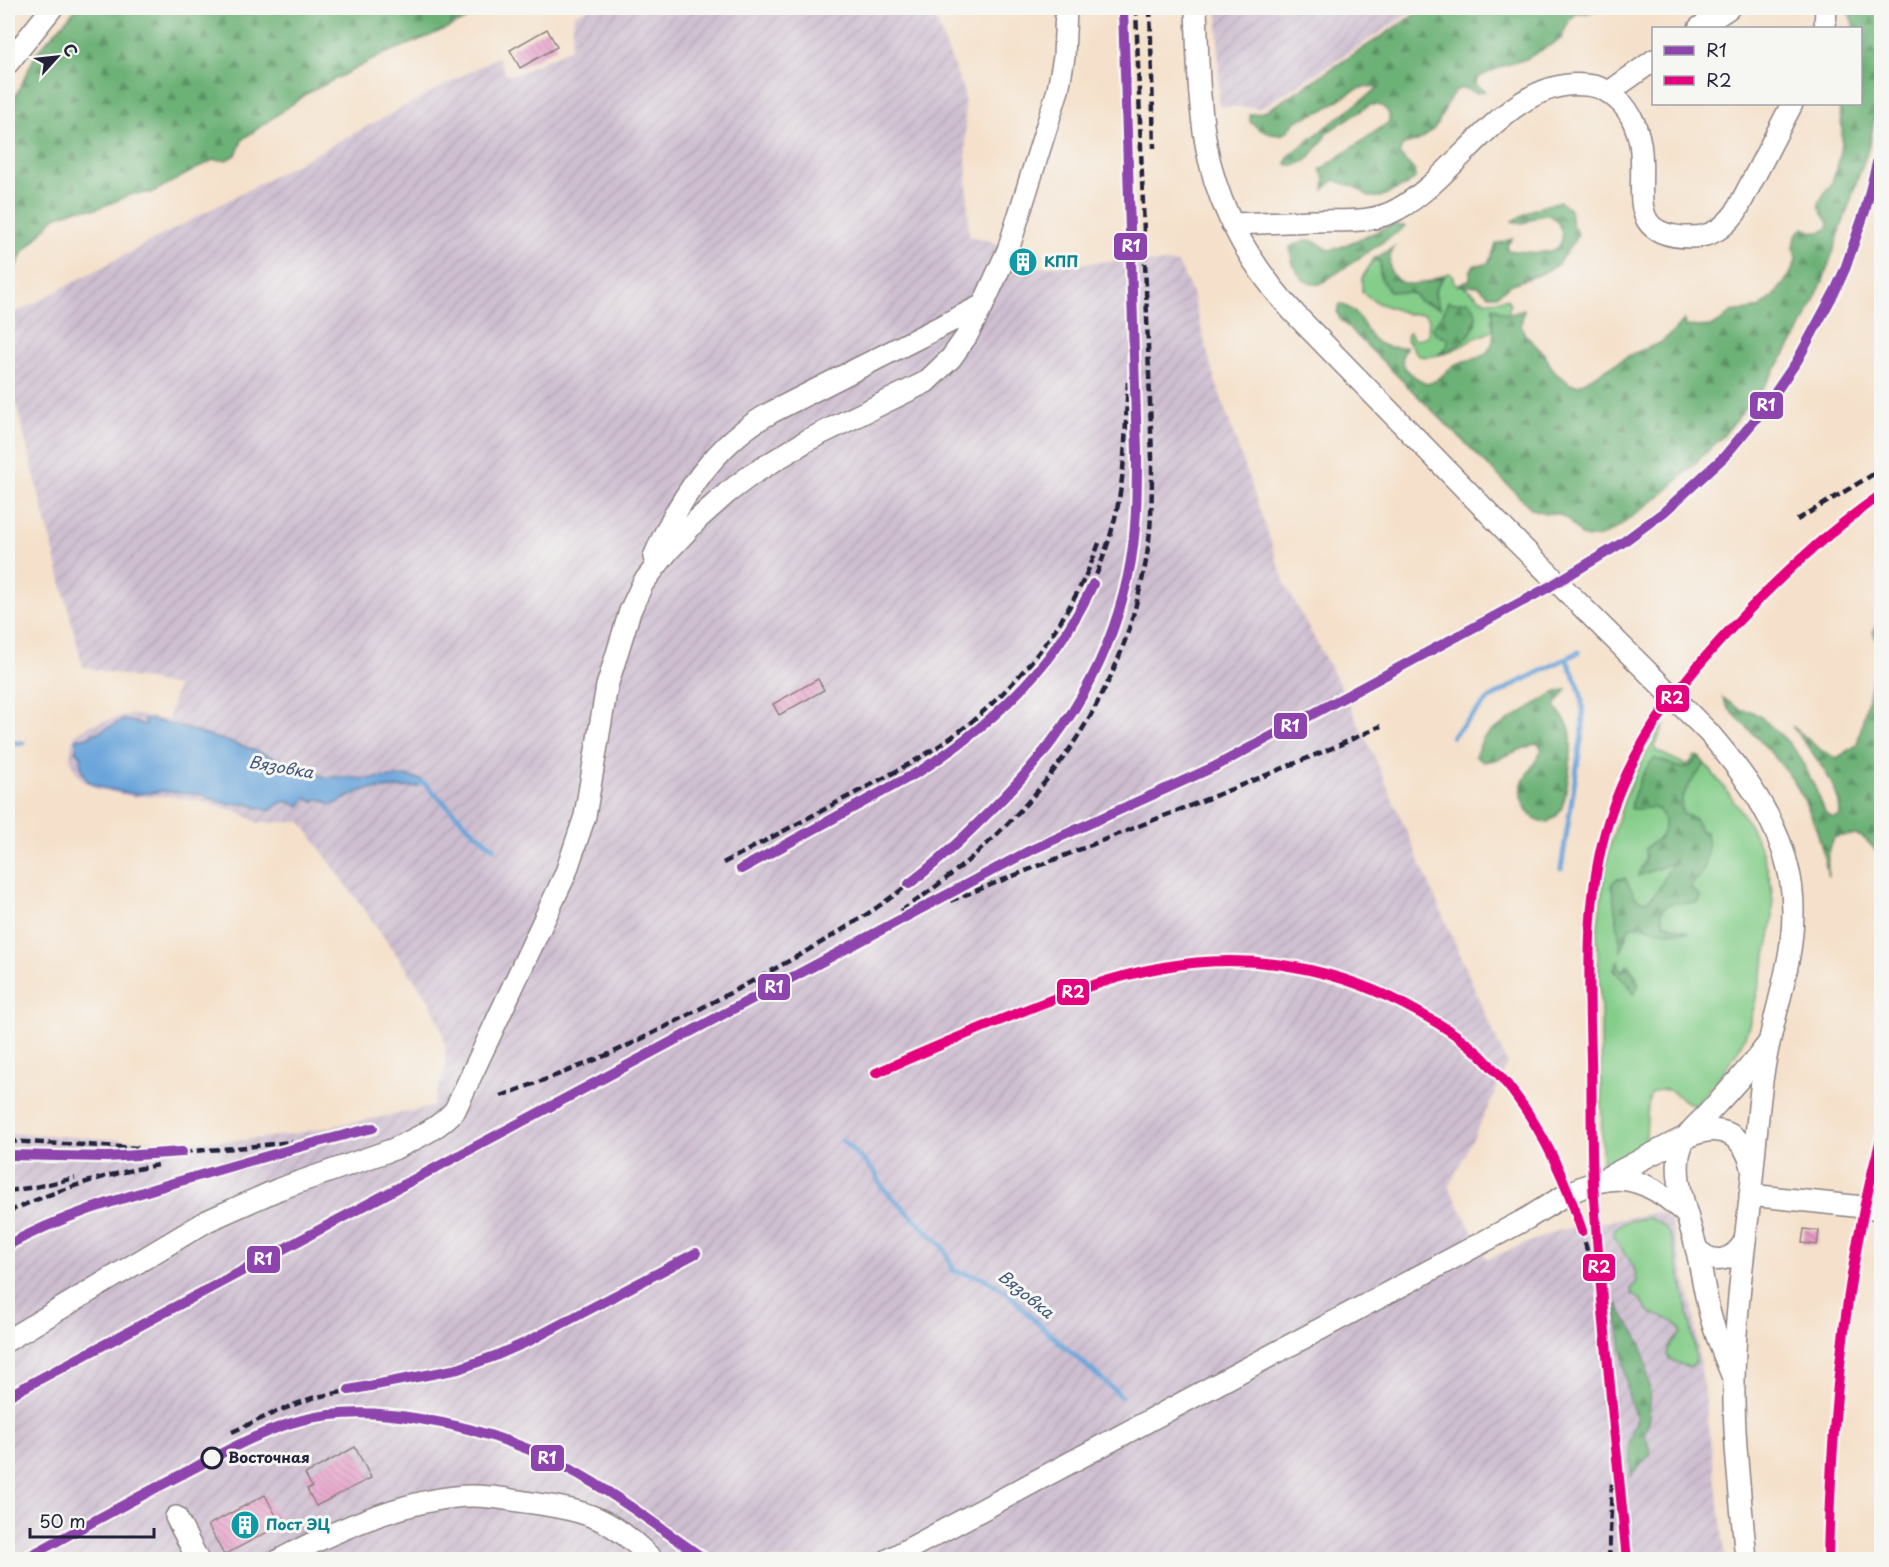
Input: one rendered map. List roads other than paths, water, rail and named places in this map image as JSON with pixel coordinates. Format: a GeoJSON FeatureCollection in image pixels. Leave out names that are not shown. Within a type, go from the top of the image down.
{"type":"FeatureCollection","features":[{"type":"Feature","properties":{"kind":"street"},"geometry":{"type":"LineString","coordinates":[[8,63],[52,8]]}},
{"type":"Feature","properties":{"kind":"street"},"geometry":{"type":"LineString","coordinates":[[643,583],[668,551],[699,518],[727,493],[808,441],[926,382],[951,358],[966,337],[983,305],[1008,250],[1053,110],[1064,57],[1066,8]]}},
{"type":"Feature","properties":{"kind":"street"},"geometry":{"type":"LineString","coordinates":[[1196,8],[1198,83],[1209,158],[1218,191],[1232,224],[1260,271],[1278,295],[1513,538],[1709,733],[1742,773],[1761,801],[1783,850],[1790,877],[1793,928],[1784,988],[1768,1044],[1752,1167],[1734,1379],[1746,1560]]}},
{"type":"Feature","properties":{"kind":"street"},"geometry":{"type":"LineString","coordinates":[[1700,27],[1729,8]]}},
{"type":"Feature","properties":{"kind":"street"},"geometry":{"type":"LineString","coordinates":[[1825,27],[1826,8]]}},
{"type":"Feature","properties":{"kind":"street"},"geometry":{"type":"LineString","coordinates":[[1609,92],[1652,61]]}},
{"type":"Feature","properties":{"kind":"street"},"geometry":{"type":"LineString","coordinates":[[1232,224],[1350,222],[1382,217],[1399,209],[1430,185],[1526,99],[1543,91],[1583,84],[1597,86],[1609,92],[1623,104],[1632,119],[1639,137],[1641,201],[1647,221],[1662,234],[1700,237],[1719,230],[1736,212],[1791,105]]}},
{"type":"Feature","properties":{"kind":"street"},"geometry":{"type":"LineString","coordinates":[[8,1340],[207,1221],[279,1189],[394,1149],[444,1122],[455,1110],[565,875],[585,816],[607,686],[630,611],[675,515],[717,455],[752,423],[983,305]]}},
{"type":"Feature","properties":{"kind":"street"},"geometry":{"type":"LineString","coordinates":[[1734,1379],[1714,1329],[1678,1172],[1679,1153],[1685,1137],[1728,1092],[1768,1044]]}},
{"type":"Feature","properties":{"kind":"street"},"geometry":{"type":"LineString","coordinates":[[888,1560],[1528,1218],[1569,1192],[1604,1179],[1685,1137],[1711,1130],[1729,1135],[1742,1145],[1752,1167]]}},
{"type":"Feature","properties":{"kind":"street"},"geometry":{"type":"LineString","coordinates":[[1604,1179],[1625,1180],[1656,1190],[1687,1215]]}},
{"type":"Feature","properties":{"kind":"street"},"geometry":{"type":"LineString","coordinates":[[1750,1195],[1881,1209]]}},
{"type":"Feature","properties":{"kind":"street"},"geometry":{"type":"LineString","coordinates":[[1696,1248],[1710,1258],[1723,1259],[1736,1252],[1745,1240]]}},
{"type":"Feature","properties":{"kind":"street"},"geometry":{"type":"LineString","coordinates":[[279,1560],[327,1535],[356,1524],[438,1499],[475,1496],[555,1506],[593,1515],[622,1531],[653,1560]]}},
{"type":"Feature","properties":{"kind":"street"},"geometry":{"type":"LineString","coordinates":[[176,1516],[198,1560]]}},
{"type":"Feature","properties":{"kind":"water"},"geometry":{"type":"Polygon","coordinates":[[[143,719],[177,726],[246,747],[325,777],[362,779],[406,776],[422,780],[424,783],[416,787],[363,790],[329,805],[324,800],[317,799],[314,802],[306,798],[300,806],[283,802],[269,811],[247,804],[228,804],[199,794],[165,791],[134,794],[103,788],[86,779],[81,767],[81,755],[76,752],[77,738],[85,738],[124,720],[146,725],[143,719]]]}},
{"type":"Feature","properties":{"kind":"waterway"},"geometry":{"type":"LineString","coordinates":[[1452,736],[1489,699],[1579,652]]}},
{"type":"Feature","properties":{"kind":"waterway"},"geometry":{"type":"LineString","coordinates":[[1561,869],[1583,728],[1582,699],[1566,658]]}},
{"type":"Feature","properties":{"kind":"waterway","name":"Вязовка"},"geometry":{"type":"LineString","coordinates":[[8,743],[23,743]]}},
{"type":"Feature","properties":{"kind":"waterway","name":"Вязовка"},"geometry":{"type":"LineString","coordinates":[[419,783],[424,783],[494,848]]}},
{"type":"Feature","properties":{"kind":"waterway","name":"Вязовка"},"geometry":{"type":"LineString","coordinates":[[843,1141],[875,1172],[881,1186],[944,1248],[954,1271],[984,1278],[1008,1293],[1034,1320],[1121,1396]]}},
{"type":"Feature","properties":{"kind":"railway"},"geometry":{"type":"LineString","coordinates":[[501,1096],[631,1044],[813,948],[890,898],[980,822],[1031,768],[1074,710],[1091,680],[1119,613],[1128,576],[1136,515],[1138,452],[1123,8]]}},
{"type":"Feature","properties":{"kind":"railway"},"geometry":{"type":"LineString","coordinates":[[901,911],[961,867],[1016,815],[1041,786],[1085,725],[1103,692],[1122,650],[1136,606],[1148,547],[1152,502],[1136,8]]}},
{"type":"Feature","properties":{"kind":"railway"},"geometry":{"type":"LineString","coordinates":[[1150,8],[1154,148]]}},
{"type":"Feature","properties":{"kind":"railway"},"geometry":{"type":"LineString","coordinates":[[8,1396],[1029,851],[1216,766],[1549,587],[1622,543],[1664,512],[1724,457],[1764,409],[1797,361],[1845,269],[1865,211],[1882,143]]}},
{"type":"Feature","properties":{"kind":"railway"},"geometry":{"type":"LineString","coordinates":[[741,869],[923,770],[975,733],[1029,682],[1052,653],[1072,622],[1090,590],[1104,555],[1119,501],[1128,382]]}},
{"type":"Feature","properties":{"kind":"railway"},"geometry":{"type":"LineString","coordinates":[[1797,520],[1882,469]]}},
{"type":"Feature","properties":{"kind":"railway"},"geometry":{"type":"LineString","coordinates":[[1627,1560],[1604,1324],[1592,1168],[1590,938],[1595,878],[1601,848],[1620,789],[1633,761],[1664,709],[1702,661],[1776,582],[1827,536],[1882,494]]}},
{"type":"Feature","properties":{"kind":"railway"},"geometry":{"type":"LineString","coordinates":[[723,863],[913,762],[970,723],[1011,684],[1047,641],[1076,594],[1099,543]]}},
{"type":"Feature","properties":{"kind":"railway"},"geometry":{"type":"LineString","coordinates":[[950,901],[1242,785],[1381,726]]}},
{"type":"Feature","properties":{"kind":"railway"},"geometry":{"type":"LineString","coordinates":[[876,1073],[1059,997],[1102,982],[1166,966],[1212,961],[1259,961],[1330,975],[1400,1002],[1447,1029],[1469,1045],[1515,1093],[1551,1153],[1565,1185],[1577,1217],[1595,1282]]}},
{"type":"Feature","properties":{"kind":"railway"},"geometry":{"type":"LineString","coordinates":[[8,1245],[51,1224],[119,1200],[280,1152],[373,1128]]}},
{"type":"Feature","properties":{"kind":"railway"},"geometry":{"type":"LineString","coordinates":[[8,1141],[139,1148]]}},
{"type":"Feature","properties":{"kind":"railway"},"geometry":{"type":"LineString","coordinates":[[8,1155],[107,1157],[292,1142]]}},
{"type":"Feature","properties":{"kind":"railway"},"geometry":{"type":"LineString","coordinates":[[8,1212],[82,1184],[158,1165]]}},
{"type":"Feature","properties":{"kind":"railway"},"geometry":{"type":"LineString","coordinates":[[8,1191],[75,1178]]}},
{"type":"Feature","properties":{"kind":"railway"},"geometry":{"type":"LineString","coordinates":[[232,1432],[312,1398],[458,1369],[495,1356],[529,1341],[696,1253]]}},
{"type":"Feature","properties":{"kind":"railway"},"geometry":{"type":"LineString","coordinates":[[22,1560],[259,1435],[302,1420],[361,1413],[445,1423],[516,1444],[561,1465],[605,1490],[706,1560]]}},
{"type":"Feature","properties":{"kind":"railway"},"geometry":{"type":"LineString","coordinates":[[1609,1560],[1612,1482]]}},
{"type":"Feature","properties":{"kind":"place","name":"КПП"},"geometry":{"type":"Point","coordinates":[1023,262]}},
{"type":"Feature","properties":{"kind":"place","name":"Восточная"},"geometry":{"type":"Point","coordinates":[212,1458]}},
{"type":"Feature","properties":{"kind":"place","name":"Пост ЭЦ"},"geometry":{"type":"Point","coordinates":[245,1525]}}]}
